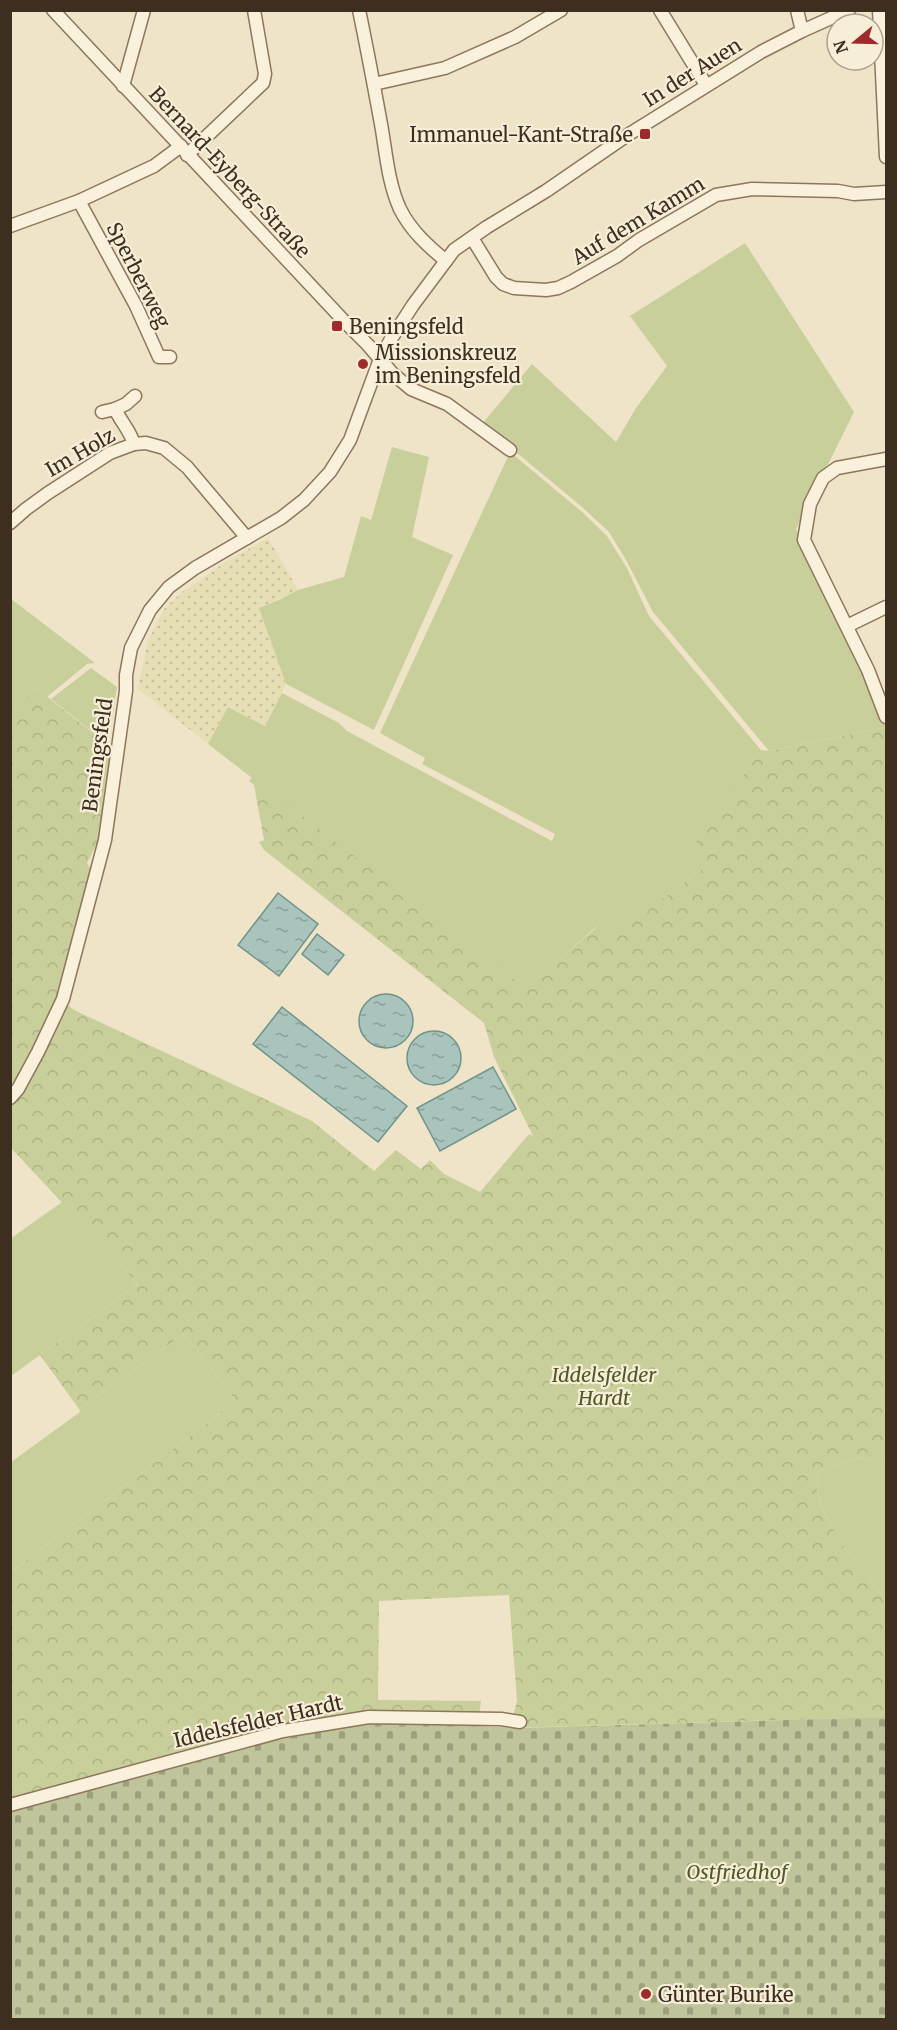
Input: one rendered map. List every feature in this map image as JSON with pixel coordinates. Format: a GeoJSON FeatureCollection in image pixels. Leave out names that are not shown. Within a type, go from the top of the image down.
{"type":"FeatureCollection","features":[{"type":"Feature","properties":{"kind":"street","name":"Bernard-Eyberg-Straße"},"geometry":{"type":"LineString","coordinates":[[53,10],[392,374],[411,389],[447,404],[510,450]]}},
{"type":"Feature","properties":{"kind":"street"},"geometry":{"type":"LineString","coordinates":[[123,86],[144,10]]}},
{"type":"Feature","properties":{"kind":"street"},"geometry":{"type":"LineString","coordinates":[[10,226],[79,201],[184,151],[263,83],[265,74],[254,10]]}},
{"type":"Feature","properties":{"kind":"street"},"geometry":{"type":"LineString","coordinates":[[358,10],[374,84],[392,188],[410,226],[425,244],[446,261]]}},
{"type":"Feature","properties":{"kind":"street"},"geometry":{"type":"LineString","coordinates":[[374,84],[445,68],[515,37],[561,10]]}},
{"type":"Feature","properties":{"kind":"street"},"geometry":{"type":"LineString","coordinates":[[660,10],[706,86]]}},
{"type":"Feature","properties":{"kind":"street"},"geometry":{"type":"LineString","coordinates":[[797,10],[802,31]]}},
{"type":"Feature","properties":{"kind":"street","name":"In der Auen"},"geometry":{"type":"LineString","coordinates":[[472,238],[626,136],[760,52],[849,10]]}},
{"type":"Feature","properties":{"kind":"street"},"geometry":{"type":"LineString","coordinates":[[879,10],[886,157]]}},
{"type":"Feature","properties":{"kind":"street","name":"Auf dem Kamm"},"geometry":{"type":"LineString","coordinates":[[472,238],[496,277],[503,284],[514,288],[546,290],[571,282],[716,195],[752,189],[838,191],[854,194],[886,192]]}},
{"type":"Feature","properties":{"kind":"street","name":"Sperberweg"},"geometry":{"type":"LineString","coordinates":[[79,201],[135,306],[159,357],[171,357]]}},
{"type":"Feature","properties":{"kind":"street","name":"Beningsfeld"},"geometry":{"type":"LineString","coordinates":[[10,1098],[18,1089],[61,1004],[105,840],[131,648],[150,610],[169,587],[195,568],[281,518],[304,500],[330,472],[350,440],[380,359],[413,305],[454,250],[472,238]]}},
{"type":"Feature","properties":{"kind":"street"},"geometry":{"type":"LineString","coordinates":[[102,412],[126,404],[135,396]]}},
{"type":"Feature","properties":{"kind":"street"},"geometry":{"type":"LineString","coordinates":[[115,409],[119,418],[130,430],[134,444]]}},
{"type":"Feature","properties":{"kind":"street","name":"Im Holz"},"geometry":{"type":"LineString","coordinates":[[10,523],[26,508],[119,448],[146,443],[164,448],[187,467],[247,538]]}},
{"type":"Feature","properties":{"kind":"street"},"geometry":{"type":"LineString","coordinates":[[886,459],[837,468],[823,478],[810,504],[804,540],[871,676],[886,717]]}},
{"type":"Feature","properties":{"kind":"street"},"geometry":{"type":"LineString","coordinates":[[847,626],[886,607]]}},
{"type":"Feature","properties":{"kind":"street","name":"Iddelsfelder Hardt"},"geometry":{"type":"LineString","coordinates":[[10,1805],[283,1731],[327,1723],[369,1717],[485,1718],[520,1722]]}},
{"type":"Feature","properties":{"kind":"shaded area"},"geometry":{"type":"Polygon","coordinates":[[[268,538],[298,590],[259,608],[286,684],[265,726],[228,707],[208,744],[138,689],[148,641],[164,609],[181,593],[224,563],[268,538]]]}},
{"type":"Feature","properties":{"kind":"green space"},"geometry":{"type":"Polygon","coordinates":[[[745,243],[854,412],[796,529],[886,721],[886,727],[769,751],[653,612],[609,532],[482,424],[532,364],[616,442],[636,408],[667,366],[630,316],[745,243]]]}},
{"type":"Feature","properties":{"kind":"green space"},"geometry":{"type":"Polygon","coordinates":[[[392,447],[429,457],[412,537],[453,555],[374,730],[286,684],[259,608],[298,590],[344,577],[361,516],[371,520],[392,447]]]}},
{"type":"Feature","properties":{"kind":"green space"},"geometry":{"type":"Polygon","coordinates":[[[510,452],[581,511],[607,536],[627,568],[649,616],[761,750],[695,846],[707,865],[606,944],[596,927],[525,989],[208,744],[228,707],[265,726],[282,693],[339,723],[347,731],[552,841],[555,834],[422,764],[425,758],[380,733],[510,452]]]}},
{"type":"Feature","properties":{"kind":"green space"},"geometry":{"type":"Polygon","coordinates":[[[10,598],[95,663],[87,664],[47,697],[36,688],[11,711],[10,598]]]}},
{"type":"Feature","properties":{"kind":"green space"},"geometry":{"type":"Polygon","coordinates":[[[91,668],[117,687],[108,744],[51,699],[91,668]]]}},
{"type":"Feature","properties":{"kind":"green space"},"geometry":{"type":"Polygon","coordinates":[[[36,688],[111,747],[109,782],[101,836],[87,863],[93,873],[59,997],[11,1094],[11,711],[36,688]]]}},
{"type":"Feature","properties":{"kind":"green space","name":"Iddelsfelder Hardt"},"geometry":{"type":"Polygon","coordinates":[[[886,727],[886,1464],[860,1458],[826,1467],[818,1472],[817,1488],[821,1507],[844,1547],[886,1602],[886,1717],[510,1728],[517,1701],[509,1595],[379,1601],[378,1700],[481,1701],[478,1726],[417,1723],[227,1752],[11,1810],[11,1572],[236,1401],[184,1334],[79,1409],[40,1355],[138,1284],[11,1148],[11,1104],[64,1002],[74,1010],[312,1121],[374,1171],[396,1150],[421,1169],[430,1160],[444,1174],[480,1192],[529,1134],[533,1136],[494,1057],[484,1023],[264,850],[259,842],[264,840],[254,785],[249,781],[252,777],[525,988],[597,927],[606,943],[707,865],[694,846],[761,750],[769,751],[886,727]]]}},
{"type":"Feature","properties":{"kind":"green space"},"geometry":{"type":"Polygon","coordinates":[[[62,1202],[138,1284],[11,1376],[10,1239],[62,1202]]]}},
{"type":"Feature","properties":{"kind":"green space"},"geometry":{"type":"Polygon","coordinates":[[[184,1334],[236,1401],[11,1572],[11,1462],[80,1412],[79,1409],[184,1334]]]}},
{"type":"Feature","properties":{"kind":"green space"},"geometry":{"type":"Polygon","coordinates":[[[860,1458],[886,1464],[886,1602],[844,1547],[821,1507],[817,1488],[818,1472],[826,1467],[860,1458]]]}},
{"type":"Feature","properties":{"kind":"green space","name":"Ostfriedhof"},"geometry":{"type":"Polygon","coordinates":[[[886,1717],[886,2019],[11,2020],[11,1810],[263,1743],[357,1723],[417,1723],[519,1728],[886,1717]]]}},
{"type":"Feature","properties":{"kind":"water"},"geometry":{"type":"Polygon","coordinates":[[[278,893],[318,924],[279,976],[238,945],[278,893]]]}},
{"type":"Feature","properties":{"kind":"water"},"geometry":{"type":"Polygon","coordinates":[[[317,934],[344,955],[328,975],[302,954],[317,934]]]}},
{"type":"Feature","properties":{"kind":"water"},"geometry":{"type":"Polygon","coordinates":[[[381,994],[391,994],[401,998],[409,1006],[413,1021],[409,1036],[401,1044],[391,1048],[381,1048],[371,1044],[363,1036],[359,1026],[359,1016],[363,1006],[371,998],[381,994]]]}},
{"type":"Feature","properties":{"kind":"water"},"geometry":{"type":"Polygon","coordinates":[[[282,1007],[407,1106],[378,1142],[253,1044],[282,1007]]]}},
{"type":"Feature","properties":{"kind":"water"},"geometry":{"type":"Polygon","coordinates":[[[434,1031],[444,1033],[453,1039],[459,1048],[461,1058],[459,1068],[453,1077],[444,1083],[434,1085],[424,1083],[415,1077],[409,1068],[407,1058],[409,1048],[415,1039],[424,1033],[434,1031]]]}},
{"type":"Feature","properties":{"kind":"water"},"geometry":{"type":"Polygon","coordinates":[[[493,1067],[516,1109],[440,1151],[417,1108],[493,1067]]]}},
{"type":"Feature","properties":{"kind":"place","name":"Immanuel-Kant-Straße"},"geometry":{"type":"Point","coordinates":[645,134]}},
{"type":"Feature","properties":{"kind":"place","name":"Beningsfeld"},"geometry":{"type":"Point","coordinates":[337,326]}},
{"type":"Feature","properties":{"kind":"place","name":"Missionskreuz im Beningsfeld"},"geometry":{"type":"Point","coordinates":[363,364]}},
{"type":"Feature","properties":{"kind":"place","name":"Günter Burike"},"geometry":{"type":"Point","coordinates":[646,1994]}}]}
